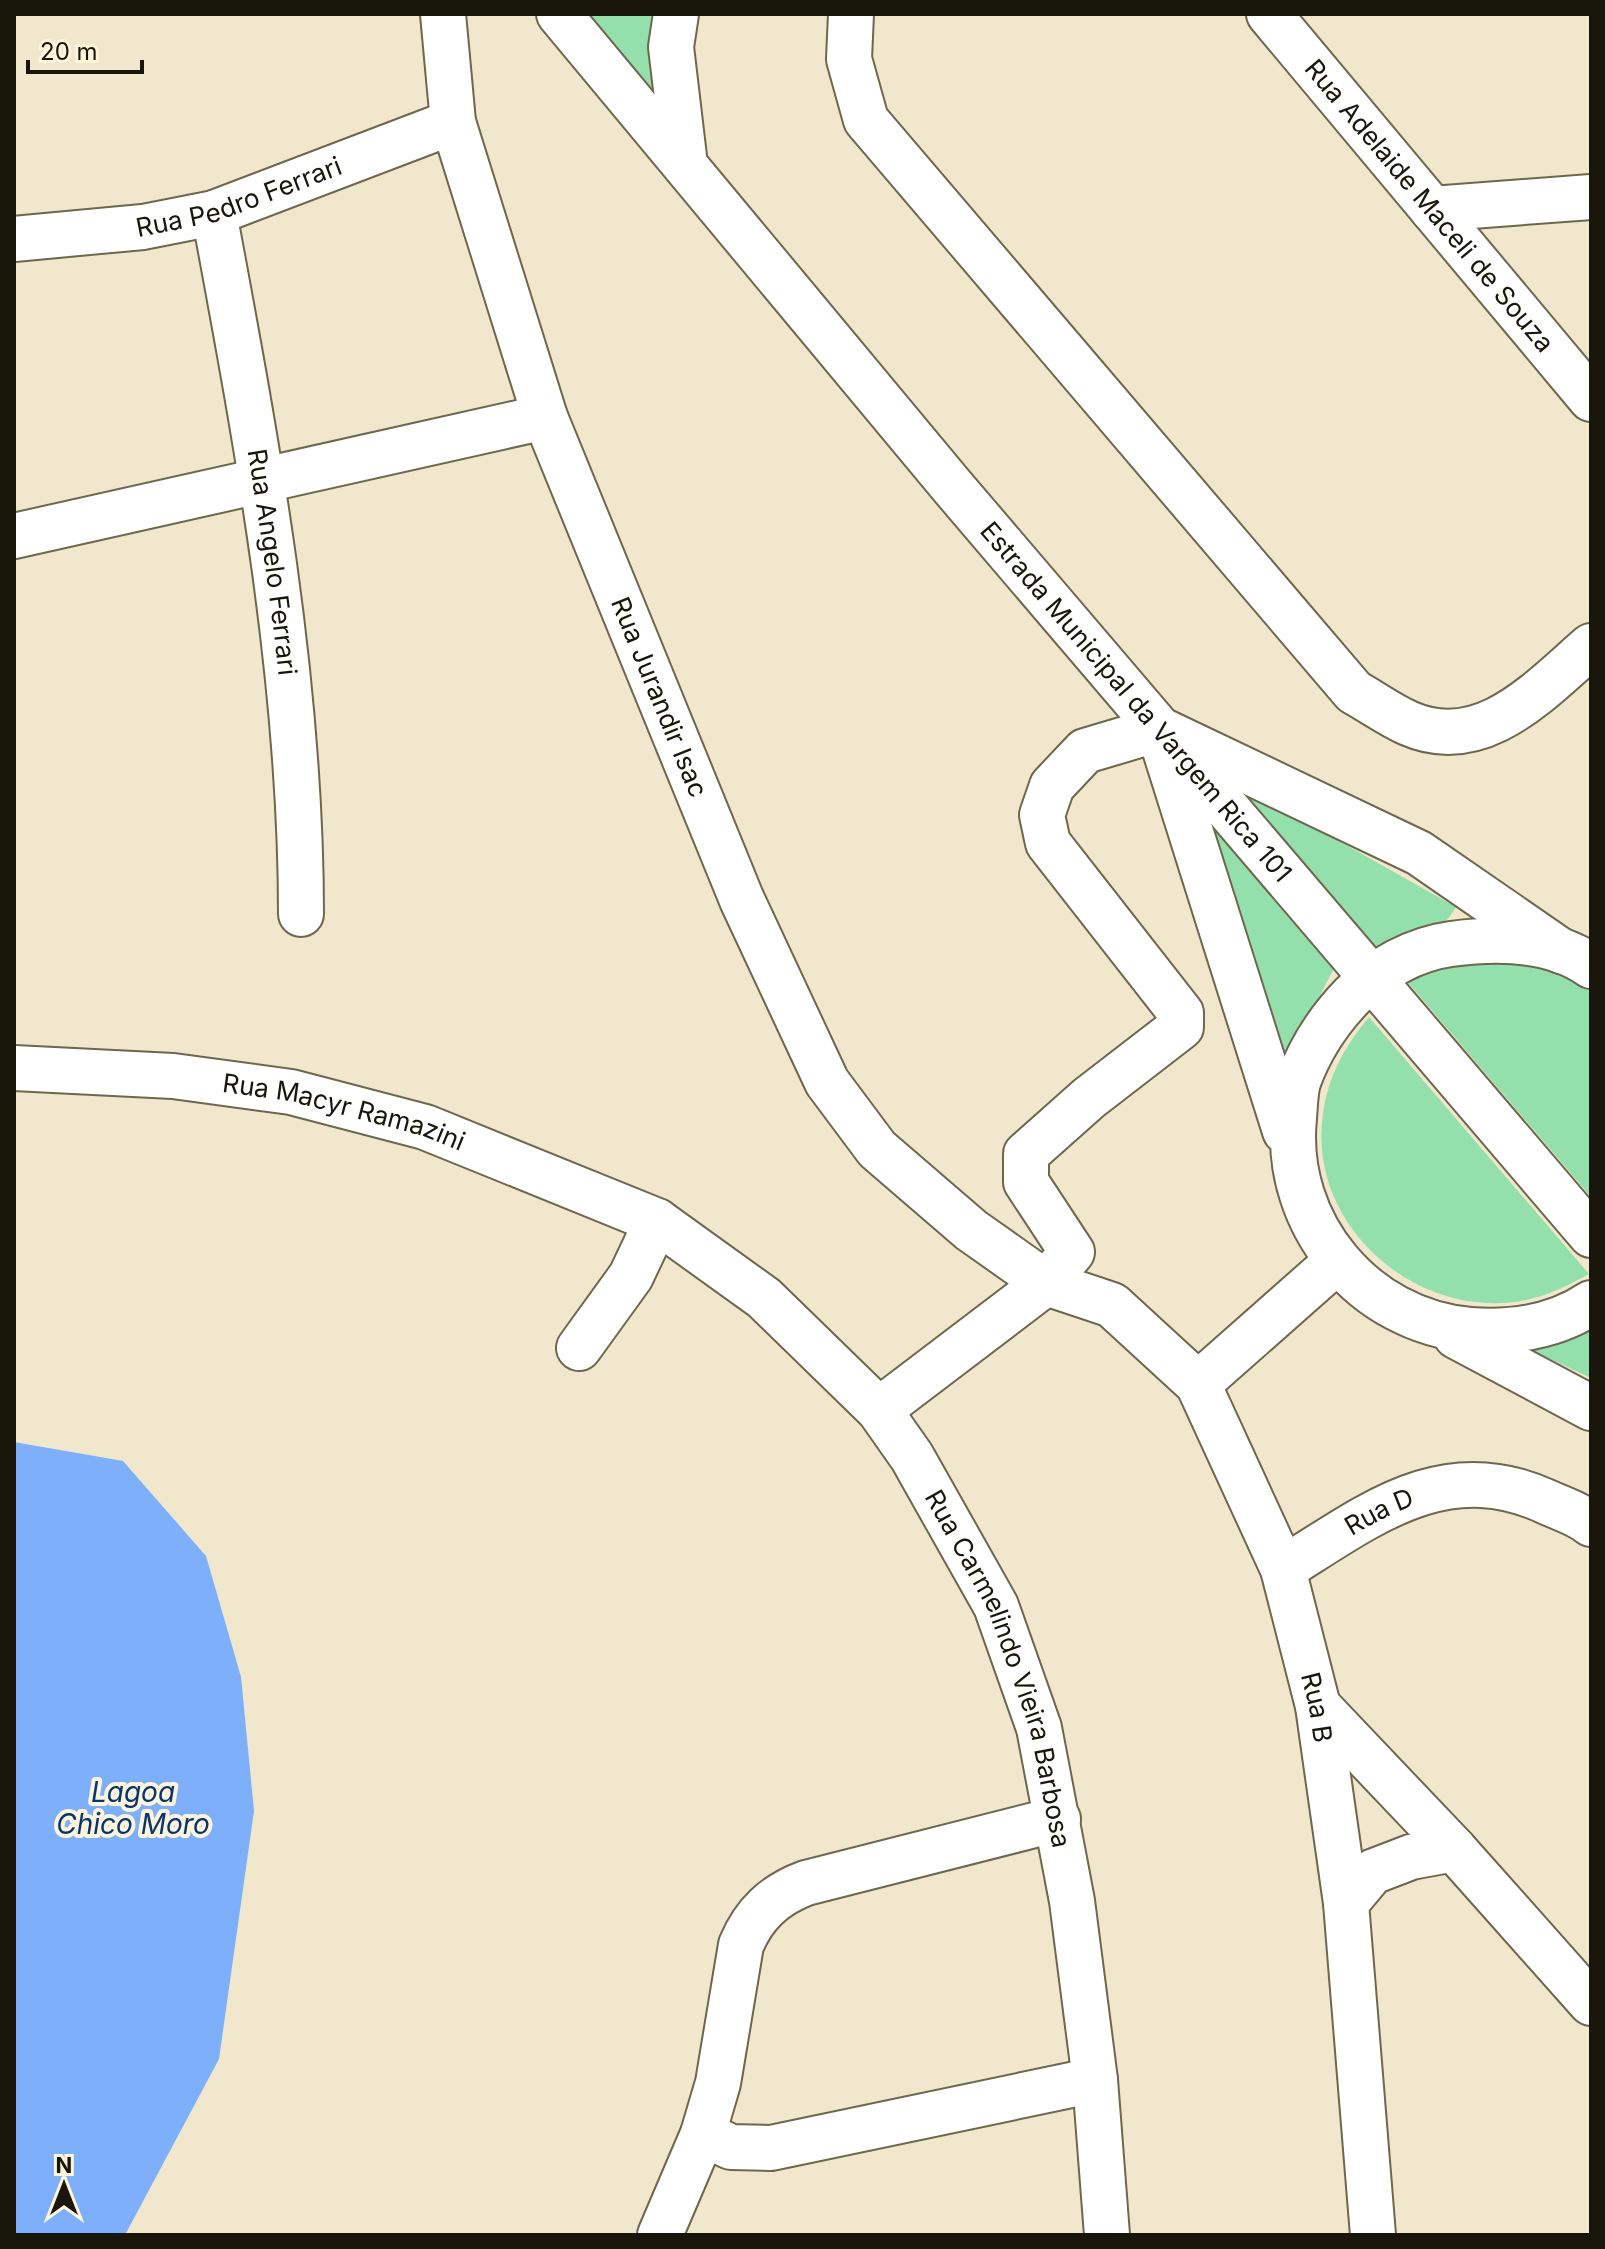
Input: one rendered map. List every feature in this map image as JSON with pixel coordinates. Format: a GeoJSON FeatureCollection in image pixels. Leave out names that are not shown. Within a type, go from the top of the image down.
{"type":"FeatureCollection","features":[{"type":"Feature","properties":{"kind":"street","name":"Rua Jurandir Isac"},"geometry":{"type":"LineString","coordinates":[[443,14],[453,122],[545,417],[742,900],[827,1082],[877,1149],[971,1230],[1046,1283]]}},
{"type":"Feature","properties":{"kind":"street","name":"Estrada Municipal da Vargem Rica 101"},"geometry":{"type":"LineString","coordinates":[[559,14],[1159,729],[1591,1235]]}},
{"type":"Feature","properties":{"kind":"street"},"geometry":{"type":"LineString","coordinates":[[676,14],[671,47],[685,165]]}},
{"type":"Feature","properties":{"kind":"street"},"geometry":{"type":"LineString","coordinates":[[851,14],[849,59],[866,120],[1354,692],[1408,723],[1433,731],[1474,732],[1518,708],[1591,646]]}},
{"type":"Feature","properties":{"kind":"street","name":"Rua Adelaide Maceli de Souza"},"geometry":{"type":"LineString","coordinates":[[1269,14],[1591,399]]}},
{"type":"Feature","properties":{"kind":"street","name":"Rua Pedro Ferrari"},"geometry":{"type":"LineString","coordinates":[[14,239],[143,227],[214,213],[453,122]]}},
{"type":"Feature","properties":{"kind":"street"},"geometry":{"type":"LineString","coordinates":[[1432,209],[1591,197]]}},
{"type":"Feature","properties":{"kind":"street","name":"Rua Angelo Ferrari"},"geometry":{"type":"LineString","coordinates":[[214,213],[264,480],[301,826],[301,914]]}},
{"type":"Feature","properties":{"kind":"street"},"geometry":{"type":"LineString","coordinates":[[14,536],[545,417]]}},
{"type":"Feature","properties":{"kind":"street"},"geometry":{"type":"LineString","coordinates":[[879,1410],[1046,1283],[1072,1252],[1026,1182],[1026,1154],[1089,1098],[1181,1027],[1181,1013],[1048,843],[1042,815],[1052,786],[1085,751],[1159,729],[1419,853],[1582,959]]}},
{"type":"Feature","properties":{"kind":"street"},"geometry":{"type":"LineString","coordinates":[[1159,729],[1291,1148],[1305,1209],[1336,1262],[1383,1303],[1440,1327],[1591,1408]]}},
{"type":"Feature","properties":{"kind":"street"},"geometry":{"type":"LineString","coordinates":[[1291,1148],[1297,1084],[1325,1024],[1370,977],[1429,947],[1496,938],[1582,959]]}},
{"type":"Feature","properties":{"kind":"street","name":"Rua Macyr Ramazini"},"geometry":{"type":"LineString","coordinates":[[14,1068],[173,1076],[291,1092],[425,1127],[657,1221]]}},
{"type":"Feature","properties":{"kind":"street"},"geometry":{"type":"LineString","coordinates":[[579,1348],[631,1276],[657,1221]]}},
{"type":"Feature","properties":{"kind":"street","name":"Rua Carmelindo Vieira Barbosa"},"geometry":{"type":"LineString","coordinates":[[657,1221],[764,1298],[879,1410],[912,1457],[996,1606],[1039,1728],[1058,1819],[1095,2080],[1107,2235]]}},
{"type":"Feature","properties":{"kind":"street"},"geometry":{"type":"LineString","coordinates":[[1198,1384],[1336,1262]]}},
{"type":"Feature","properties":{"kind":"street","name":"Rua B"},"geometry":{"type":"LineString","coordinates":[[1046,1283],[1112,1305],[1198,1384],[1283,1569],[1318,1706],[1346,1903],[1373,2235]]}},
{"type":"Feature","properties":{"kind":"street"},"geometry":{"type":"LineString","coordinates":[[1440,1327],[1508,1333],[1573,1316],[1591,1303]]}},
{"type":"Feature","properties":{"kind":"street","name":"Rua D"},"geometry":{"type":"LineString","coordinates":[[1283,1569],[1381,1507],[1437,1486],[1486,1484],[1534,1496],[1591,1524]]}},
{"type":"Feature","properties":{"kind":"street"},"geometry":{"type":"LineString","coordinates":[[1318,1706],[1454,1849],[1591,2003]]}},
{"type":"Feature","properties":{"kind":"street"},"geometry":{"type":"LineString","coordinates":[[660,2235],[703,2134],[729,2032],[741,1945],[748,1929],[771,1901],[806,1883],[1058,1819]]}},
{"type":"Feature","properties":{"kind":"street"},"geometry":{"type":"LineString","coordinates":[[1346,1903],[1372,1872],[1411,1857],[1454,1849]]}},
{"type":"Feature","properties":{"kind":"street"},"geometry":{"type":"LineString","coordinates":[[703,2134],[731,2147],[771,2148],[1095,2080]]}},
{"type":"Feature","properties":{"kind":"green space"},"geometry":{"type":"Polygon","coordinates":[[[575,14],[656,14],[662,116],[575,14]]]}},
{"type":"Feature","properties":{"kind":"green space"},"geometry":{"type":"Polygon","coordinates":[[[1236,783],[1456,907],[1430,936],[1411,944],[1372,950],[1236,783]]]}},
{"type":"Feature","properties":{"kind":"green space"},"geometry":{"type":"Polygon","coordinates":[[[1220,828],[1334,968],[1313,1009],[1285,1052],[1215,833],[1220,828]]]}},
{"type":"Feature","properties":{"kind":"green space"},"geometry":{"type":"Polygon","coordinates":[[[1457,959],[1539,961],[1591,986],[1591,1197],[1405,979],[1457,959]]]}},
{"type":"Feature","properties":{"kind":"green space"},"geometry":{"type":"Polygon","coordinates":[[[1369,1017],[1589,1274],[1534,1298],[1493,1303],[1452,1298],[1414,1283],[1381,1260],[1353,1230],[1333,1195],[1323,1156],[1323,1114],[1339,1062],[1369,1017]]]}},
{"type":"Feature","properties":{"kind":"green space"},"geometry":{"type":"Polygon","coordinates":[[[1591,1327],[1591,1378],[1525,1347],[1591,1327]]]}},
{"type":"Feature","properties":{"kind":"water","name":"Lagoa Chico Moro"},"geometry":{"type":"Polygon","coordinates":[[[14,1442],[123,1461],[206,1556],[241,1677],[254,1811],[219,2059],[125,2235],[14,2235],[14,1442]]]}}]}
